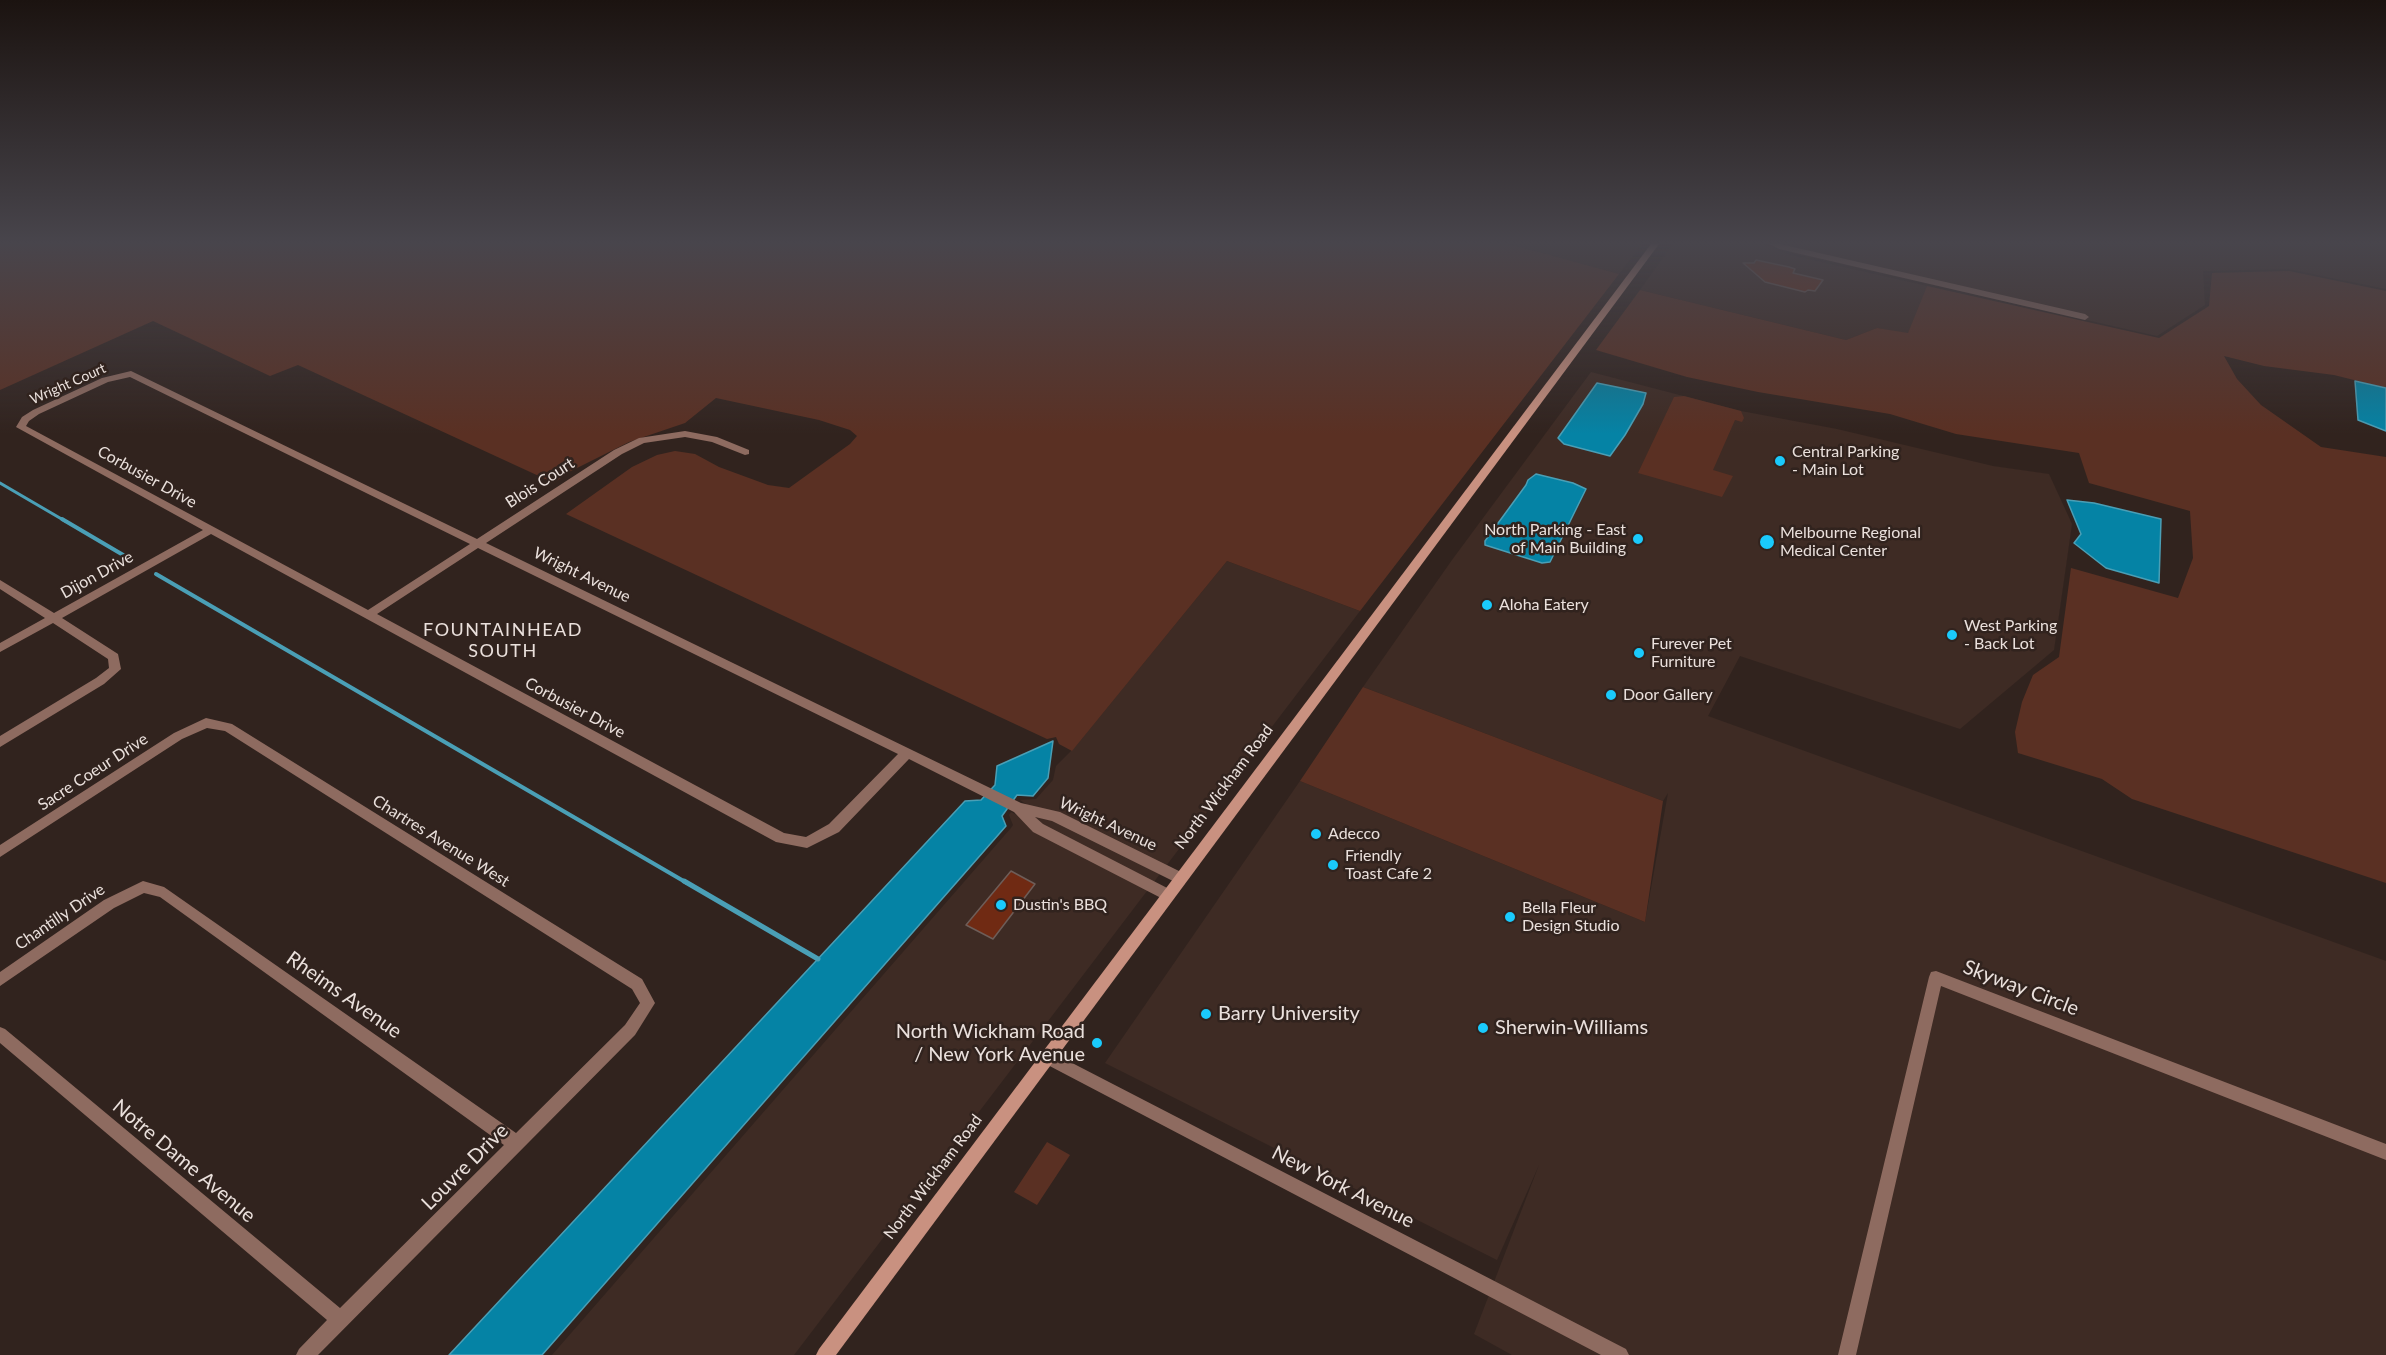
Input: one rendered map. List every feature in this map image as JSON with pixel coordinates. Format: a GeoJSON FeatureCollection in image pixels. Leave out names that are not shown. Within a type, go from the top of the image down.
{"type":"FeatureCollection","features":[{"type":"Feature","properties":{"kind":"main road","name":"North Wickham Road"},"geometry":{"type":"LineString","coordinates":[[825,1355],[1608,307]]}},
{"type":"Feature","properties":{"kind":"street"},"geometry":{"type":"LineString","coordinates":[[2042,307],[2085,317]]}},
{"type":"Feature","properties":{"kind":"street","name":"Wright Avenue"},"geometry":{"type":"LineString","coordinates":[[131,374],[1018,808],[1055,816],[1180,878]]}},
{"type":"Feature","properties":{"kind":"street","name":"Wright Court"},"geometry":{"type":"LineString","coordinates":[[21,427],[25,419],[36,412],[105,380],[131,374]]}},
{"type":"Feature","properties":{"kind":"street","name":"Corbusier Drive"},"geometry":{"type":"LineString","coordinates":[[21,427],[781,838],[807,843],[834,828],[907,753]]}},
{"type":"Feature","properties":{"kind":"street","name":"Blois Court"},"geometry":{"type":"LineString","coordinates":[[368,615],[618,452],[642,440],[685,434],[714,439],[746,452]]}},
{"type":"Feature","properties":{"kind":"street","name":"Dijon Drive"},"geometry":{"type":"LineString","coordinates":[[0,648],[211,530]]}},
{"type":"Feature","properties":{"kind":"street"},"geometry":{"type":"LineString","coordinates":[[0,584],[114,657],[115,669],[100,681],[0,742]]}},
{"type":"Feature","properties":{"kind":"street","name":"Sacre Coeur Drive"},"geometry":{"type":"LineString","coordinates":[[0,852],[178,736],[206,723]]}},
{"type":"Feature","properties":{"kind":"street","name":"Chartres Avenue West"},"geometry":{"type":"LineString","coordinates":[[206,723],[228,727],[637,984],[648,1003]]}},
{"type":"Feature","properties":{"kind":"street","name":"Wright Avenue"},"geometry":{"type":"LineString","coordinates":[[1018,808],[1038,828],[1168,895]]}},
{"type":"Feature","properties":{"kind":"street","name":"Chantilly Drive"},"geometry":{"type":"LineString","coordinates":[[0,980],[109,903],[142,887]]}},
{"type":"Feature","properties":{"kind":"street","name":"Rheims Avenue"},"geometry":{"type":"LineString","coordinates":[[142,887],[164,893],[517,1144]]}},
{"type":"Feature","properties":{"kind":"street","name":"Skyway Circle"},"geometry":{"type":"LineString","coordinates":[[1847,1355],[1936,977],[2386,1152]]}},
{"type":"Feature","properties":{"kind":"street","name":"Louvre Drive"},"geometry":{"type":"LineString","coordinates":[[305,1355],[630,1030],[648,1003]]}},
{"type":"Feature","properties":{"kind":"street","name":"Notre Dame Avenue"},"geometry":{"type":"LineString","coordinates":[[0,1034],[341,1320]]}},
{"type":"Feature","properties":{"kind":"street","name":"New York Avenue"},"geometry":{"type":"LineString","coordinates":[[1047,1057],[1620,1355]]}},
{"type":"Feature","properties":{"kind":"shaded area"},"geometry":{"type":"Polygon","coordinates":[[[0,307],[1593,307],[1360,611],[1227,561],[1072,751],[1059,744],[1056,737],[1047,739],[566,514],[632,467],[657,455],[675,451],[695,454],[719,467],[768,485],[789,488],[850,444],[857,436],[850,430],[819,420],[716,398],[685,423],[629,442],[569,472],[554,483],[298,365],[270,376],[153,321],[0,390],[0,307]]]}},
{"type":"Feature","properties":{"kind":"shaded area"},"geometry":{"type":"Polygon","coordinates":[[[1627,307],[1711,307],[1846,340],[1877,328],[1908,333],[1918,307],[2022,307],[2159,338],[2207,307],[2386,307],[2386,388],[2334,375],[2264,366],[2224,356],[2237,379],[2261,405],[2321,447],[2386,457],[2386,883],[2132,799],[2102,779],[2018,753],[2015,732],[2022,702],[2033,675],[2059,657],[2071,568],[2178,598],[2193,558],[2190,511],[2089,483],[2079,453],[1956,434],[1890,414],[1758,392],[1687,377],[1596,350],[1627,307]]]}},
{"type":"Feature","properties":{"kind":"shaded area"},"geometry":{"type":"Polygon","coordinates":[[[1711,307],[1919,307],[1908,334],[1877,328],[1846,340],[1711,307]]]}},
{"type":"Feature","properties":{"kind":"shaded area"},"geometry":{"type":"Polygon","coordinates":[[[2030,307],[2202,307],[2157,336],[2030,307]]]}},
{"type":"Feature","properties":{"kind":"shaded area"},"geometry":{"type":"Polygon","coordinates":[[[1591,372],[1741,411],[1837,429],[1993,466],[2049,474],[2072,524],[2054,650],[1960,729],[1740,656],[1708,716],[2386,961],[2386,1355],[1512,1355],[1474,1334],[1539,1165],[1497,1260],[1105,1063],[1300,781],[1645,922],[1668,793],[1663,801],[1363,687],[1452,560],[1591,372]]]}},
{"type":"Feature","properties":{"kind":"shaded area"},"geometry":{"type":"Polygon","coordinates":[[[1684,396],[1741,411],[1744,418],[1742,422],[1735,420],[1713,470],[1733,476],[1722,497],[1638,473],[1674,397],[1684,396]]]}},
{"type":"Feature","properties":{"kind":"shaded area"},"geometry":{"type":"Polygon","coordinates":[[[1227,561],[1360,611],[794,1355],[552,1355],[1011,828],[1013,825],[1009,815],[1011,812],[1019,816],[1027,805],[1020,800],[1036,799],[1053,780],[1056,766],[1075,747],[1227,561]]]}},
{"type":"Feature","properties":{"kind":"shaded area"},"geometry":{"type":"Polygon","coordinates":[[[1363,687],[1663,801],[1645,922],[1300,781],[1363,687]]]}},
{"type":"Feature","properties":{"kind":"shaded area"},"geometry":{"type":"Polygon","coordinates":[[[1047,1142],[1070,1155],[1037,1205],[1014,1192],[1047,1142]]]}},
{"type":"Feature","properties":{"kind":"water"},"geometry":{"type":"Polygon","coordinates":[[[2355,381],[2386,388],[2386,431],[2358,420],[2355,381]]]}},
{"type":"Feature","properties":{"kind":"water"},"geometry":{"type":"Polygon","coordinates":[[[1597,383],[1646,393],[1643,404],[1610,456],[1564,444],[1558,438],[1597,383]]]}},
{"type":"Feature","properties":{"kind":"water"},"geometry":{"type":"Polygon","coordinates":[[[1536,474],[1573,483],[1586,489],[1550,562],[1542,563],[1485,545],[1485,541],[1528,480],[1536,474]]]}},
{"type":"Feature","properties":{"kind":"water"},"geometry":{"type":"Polygon","coordinates":[[[2067,500],[2094,503],[2161,519],[2159,583],[2106,568],[2074,543],[2081,534],[2067,500]]]}},
{"type":"Feature","properties":{"kind":"water"},"geometry":{"type":"Polygon","coordinates":[[[1053,741],[1048,778],[1033,796],[1017,795],[1002,816],[1006,826],[542,1355],[449,1355],[965,801],[981,800],[995,785],[997,766],[1053,741]]]}},
{"type":"Feature","properties":{"kind":"building","name":"Dustin's BBQ"},"geometry":{"type":"Polygon","coordinates":[[[1011,871],[1035,884],[993,939],[966,925],[1011,871]]]}},
{"type":"Feature","properties":{"kind":"waterway"},"geometry":{"type":"LineString","coordinates":[[0,483],[65,521]]}},
{"type":"Feature","properties":{"kind":"waterway"},"geometry":{"type":"LineString","coordinates":[[62,519],[130,559]]}},
{"type":"Feature","properties":{"kind":"waterway"},"geometry":{"type":"LineString","coordinates":[[156,574],[687,883]]}},
{"type":"Feature","properties":{"kind":"waterway"},"geometry":{"type":"LineString","coordinates":[[684,881],[818,959]]}},
{"type":"Feature","properties":{"kind":"place","name":"Central Parking - Main Lot"},"geometry":{"type":"Point","coordinates":[1780,461]}},
{"type":"Feature","properties":{"kind":"place","name":"North Parking - East of Main Building"},"geometry":{"type":"Point","coordinates":[1638,539]}},
{"type":"Feature","properties":{"kind":"place","name":"Melbourne Regional Medical Center"},"geometry":{"type":"Point","coordinates":[1767,542]}},
{"type":"Feature","properties":{"kind":"place","name":"Aloha Eatery"},"geometry":{"type":"Point","coordinates":[1487,605]}},
{"type":"Feature","properties":{"kind":"place","name":"West Parking - Back Lot"},"geometry":{"type":"Point","coordinates":[1952,635]}},
{"type":"Feature","properties":{"kind":"place","name":"Furever Pet Furniture"},"geometry":{"type":"Point","coordinates":[1639,653]}},
{"type":"Feature","properties":{"kind":"place","name":"Door Gallery"},"geometry":{"type":"Point","coordinates":[1611,695]}},
{"type":"Feature","properties":{"kind":"place","name":"Adecco"},"geometry":{"type":"Point","coordinates":[1316,834]}},
{"type":"Feature","properties":{"kind":"place","name":"Friendly Toast Cafe 2"},"geometry":{"type":"Point","coordinates":[1333,865]}},
{"type":"Feature","properties":{"kind":"place","name":"Dustin's BBQ"},"geometry":{"type":"Point","coordinates":[1001,905]}},
{"type":"Feature","properties":{"kind":"place","name":"Bella Fleur Design Studio"},"geometry":{"type":"Point","coordinates":[1510,917]}},
{"type":"Feature","properties":{"kind":"place","name":"Barry University"},"geometry":{"type":"Point","coordinates":[1206,1014]}},
{"type":"Feature","properties":{"kind":"place","name":"Sherwin-Williams"},"geometry":{"type":"Point","coordinates":[1483,1028]}},
{"type":"Feature","properties":{"kind":"place","name":"North Wickham Road / New York Avenue"},"geometry":{"type":"Point","coordinates":[1097,1043]}},
{"type":"Feature","properties":{"kind":"district","name":"FOUNTAINHEAD SOUTH"},"geometry":{"type":"Point","coordinates":[503,640]}}]}
